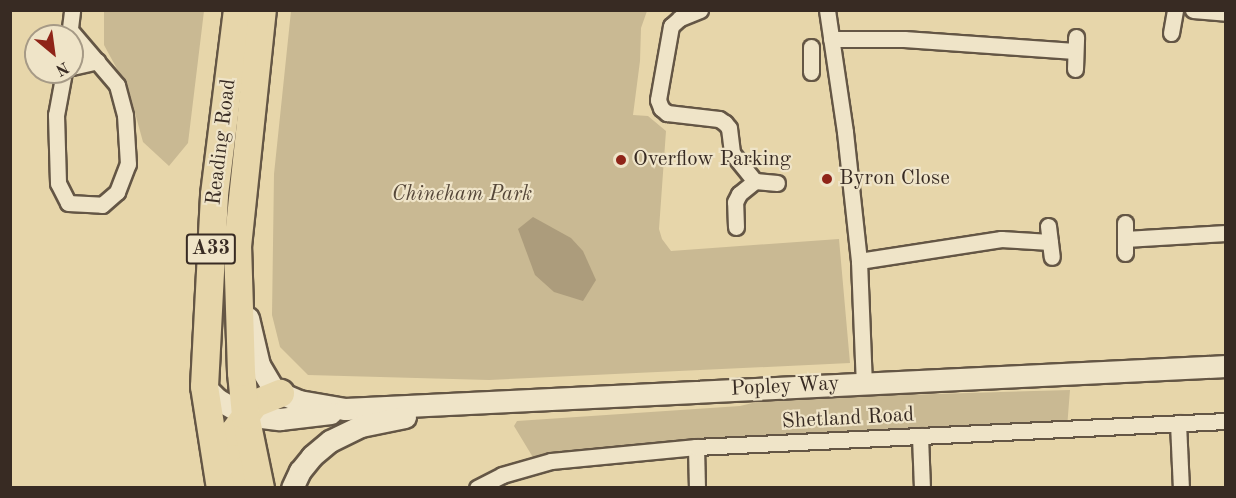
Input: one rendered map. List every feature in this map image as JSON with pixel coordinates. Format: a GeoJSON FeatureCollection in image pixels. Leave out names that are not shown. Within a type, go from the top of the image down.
{"type":"FeatureCollection","features":[{"type":"Feature","properties":{"kind":"highway","name":"Reading Road"},"geometry":{"type":"LineString","coordinates":[[220,488],[204,386],[214,194],[237,10]]}},
{"type":"Feature","properties":{"kind":"highway","name":"Reading Road"},"geometry":{"type":"LineString","coordinates":[[260,488],[245,415],[239,354],[237,246],[262,10]]}},
{"type":"Feature","properties":{"kind":"highway"},"geometry":{"type":"LineString","coordinates":[[236,488],[230,447],[232,432],[255,403],[280,393]]}},
{"type":"Feature","properties":{"kind":"street"},"geometry":{"type":"LineString","coordinates":[[700,10],[681,18],[671,26],[658,100],[661,108],[668,113],[719,119],[725,123],[729,128],[732,153],[755,181]]}},
{"type":"Feature","properties":{"kind":"street"},"geometry":{"type":"LineString","coordinates":[[826,10],[845,132],[859,261],[864,383]]}},
{"type":"Feature","properties":{"kind":"street"},"geometry":{"type":"LineString","coordinates":[[1171,33],[1175,10]]}},
{"type":"Feature","properties":{"kind":"street"},"geometry":{"type":"LineString","coordinates":[[1193,10],[1226,13]]}},
{"type":"Feature","properties":{"kind":"street"},"geometry":{"type":"LineString","coordinates":[[811,72],[811,50],[832,45],[904,39],[1075,44],[1075,69]]}},
{"type":"Feature","properties":{"kind":"street"},"geometry":{"type":"LineString","coordinates":[[62,84],[57,115],[58,183],[68,203],[102,205],[117,192],[128,164],[125,115],[117,85],[84,47]]}},
{"type":"Feature","properties":{"kind":"street"},"geometry":{"type":"LineString","coordinates":[[84,64],[98,61]]}},
{"type":"Feature","properties":{"kind":"street"},"geometry":{"type":"LineString","coordinates":[[736,227],[735,202],[739,194],[755,181],[777,183]]}},
{"type":"Feature","properties":{"kind":"street"},"geometry":{"type":"LineString","coordinates":[[1125,223],[1125,246],[1226,233]]}},
{"type":"Feature","properties":{"kind":"street"},"geometry":{"type":"LineString","coordinates":[[859,261],[1001,239],[1050,242]]}},
{"type":"Feature","properties":{"kind":"street"},"geometry":{"type":"LineString","coordinates":[[237,246],[248,322],[259,365],[280,393]]}},
{"type":"Feature","properties":{"kind":"street","name":"Popley Way"},"geometry":{"type":"LineString","coordinates":[[280,393],[299,401],[345,409],[1226,366]]}},
{"type":"Feature","properties":{"kind":"street","name":"Popley Way"},"geometry":{"type":"LineString","coordinates":[[204,386],[217,399],[245,415],[280,419],[329,414],[345,409]]}},
{"type":"Feature","properties":{"kind":"street"},"geometry":{"type":"LineString","coordinates":[[292,488],[300,471],[312,456],[330,441],[361,426],[394,418],[452,412],[466,404]]}},
{"type":"Feature","properties":{"kind":"street","name":"Shetland Road"},"geometry":{"type":"LineString","coordinates":[[477,488],[502,475],[550,460],[696,447],[1226,421]]}},
{"type":"Feature","properties":{"kind":"street"},"geometry":{"type":"LineString","coordinates":[[1178,423],[1181,488]]}},
{"type":"Feature","properties":{"kind":"street"},"geometry":{"type":"LineString","coordinates":[[920,436],[922,488]]}},
{"type":"Feature","properties":{"kind":"street"},"geometry":{"type":"LineString","coordinates":[[696,447],[697,488]]}},
{"type":"Feature","properties":{"kind":"green space"},"geometry":{"type":"Polygon","coordinates":[[[104,11],[204,11],[188,143],[169,166],[143,142],[129,91],[104,45],[104,11]]]}},
{"type":"Feature","properties":{"kind":"green space","name":"Chineham Park"},"geometry":{"type":"Polygon","coordinates":[[[291,11],[647,11],[641,28],[640,61],[633,115],[648,116],[666,131],[659,229],[662,239],[671,251],[839,239],[850,363],[489,380],[308,375],[280,347],[272,315],[274,174],[291,11]]]}},
{"type":"Feature","properties":{"kind":"green space"},"geometry":{"type":"Polygon","coordinates":[[[1070,390],[1067,428],[537,464],[514,426],[517,421],[740,406],[769,399],[1070,390]]]}},
{"type":"Feature","properties":{"kind":"shaded area"},"geometry":{"type":"Polygon","coordinates":[[[533,217],[571,238],[583,251],[596,280],[583,301],[554,292],[535,275],[518,229],[533,217]]]}},
{"type":"Feature","properties":{"kind":"place","name":"Overflow Parking"},"geometry":{"type":"Point","coordinates":[621,160]}},
{"type":"Feature","properties":{"kind":"place","name":"Byron Close"},"geometry":{"type":"Point","coordinates":[827,179]}}]}
